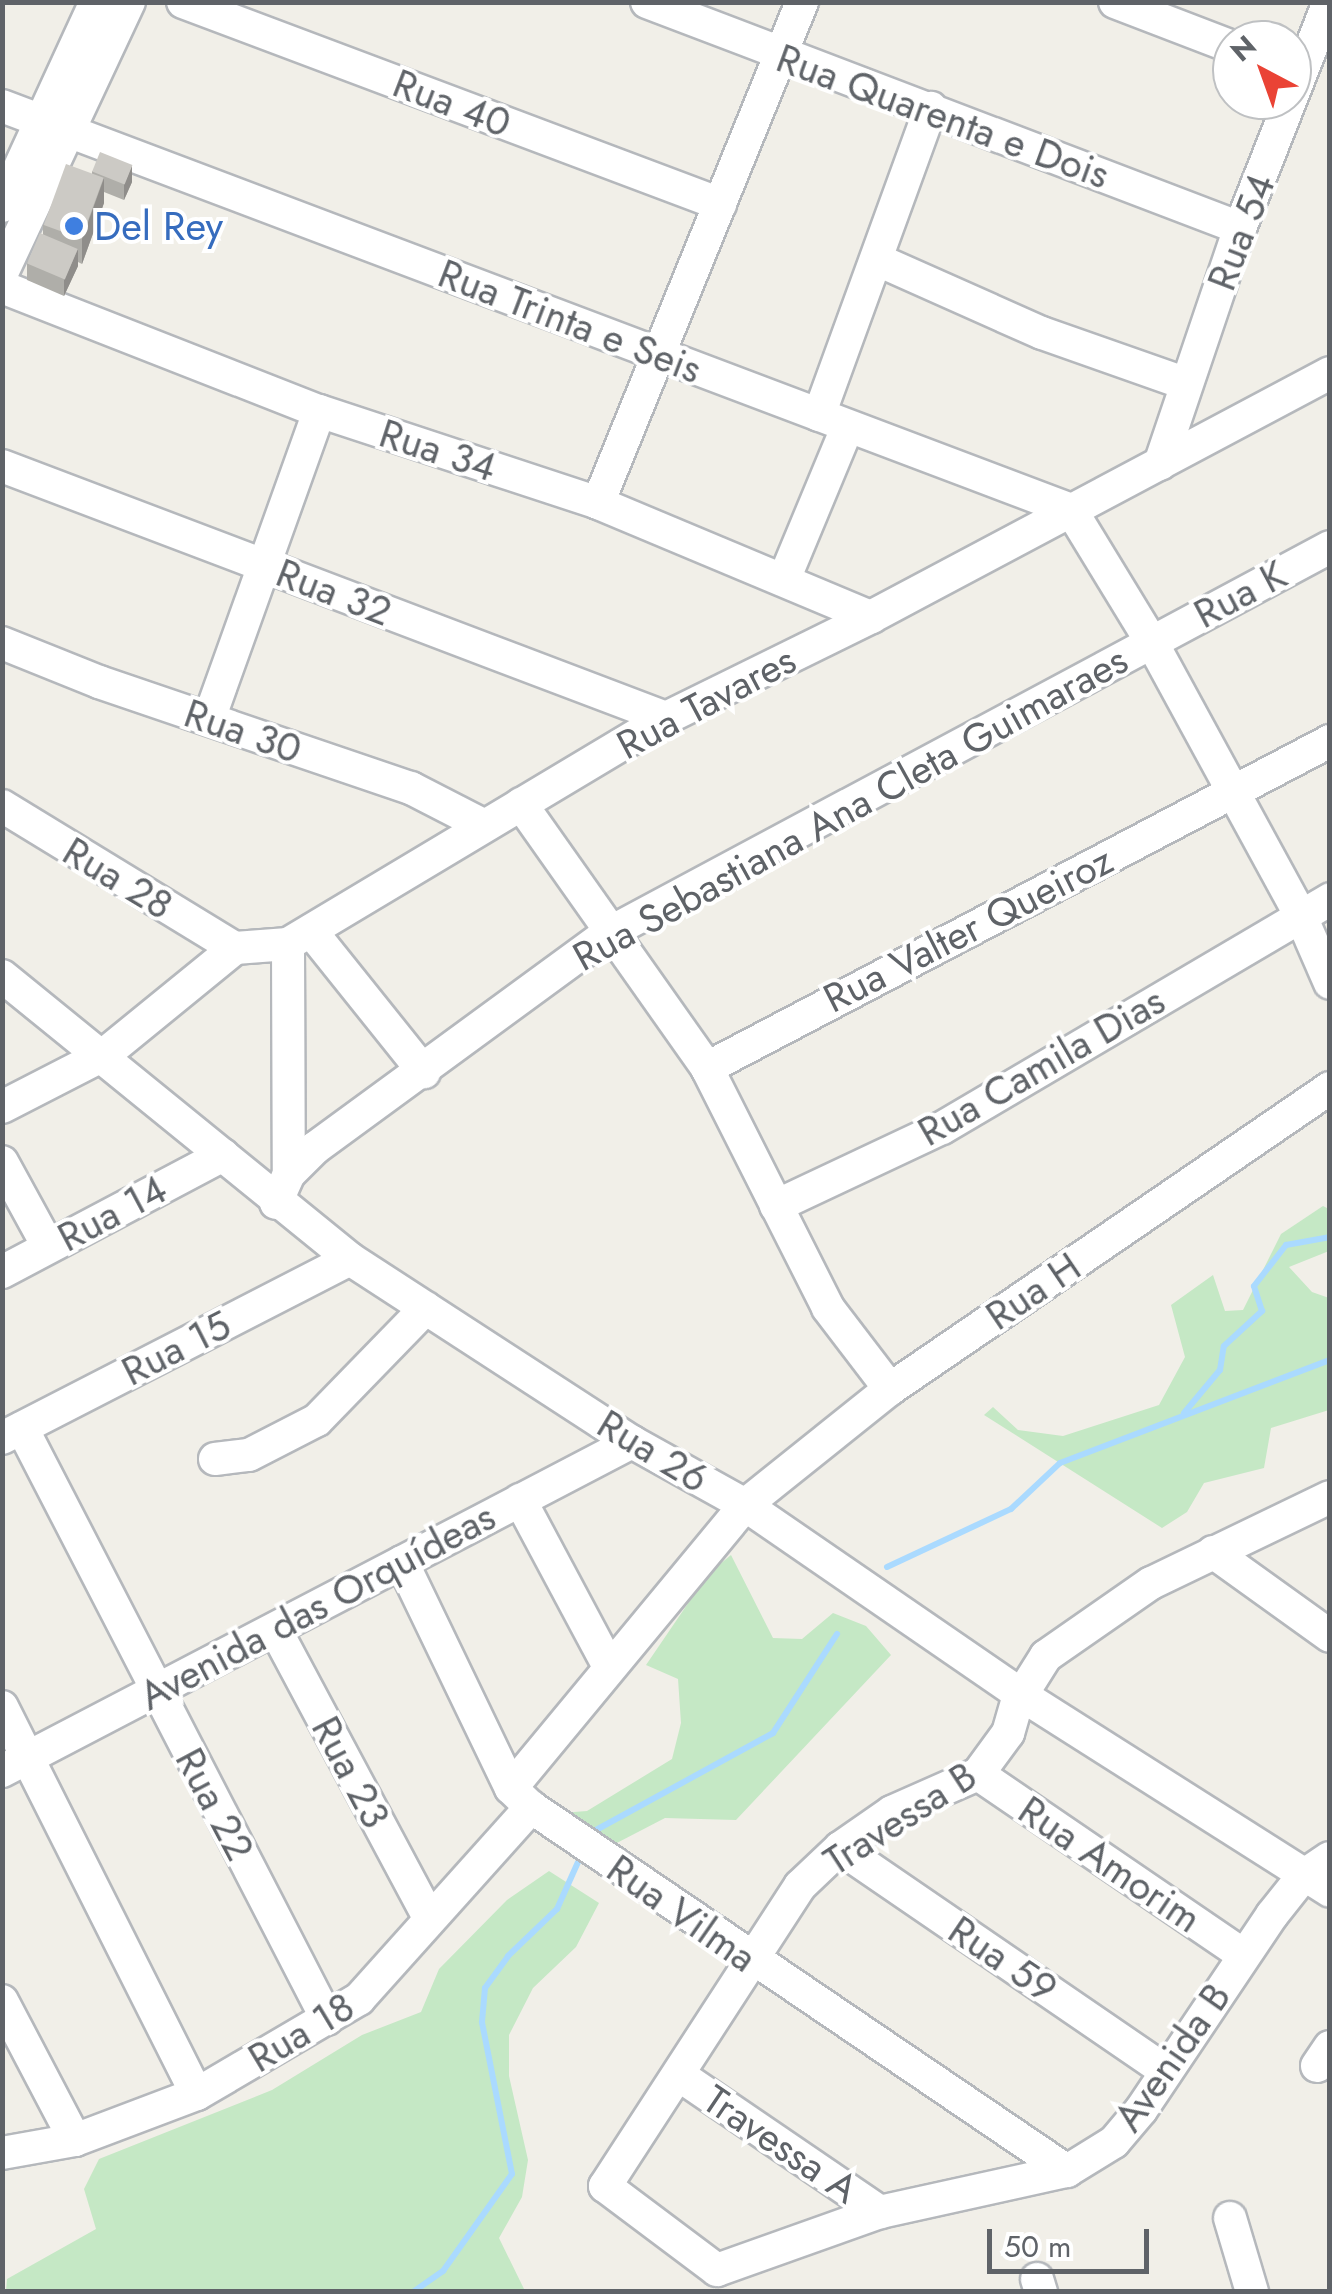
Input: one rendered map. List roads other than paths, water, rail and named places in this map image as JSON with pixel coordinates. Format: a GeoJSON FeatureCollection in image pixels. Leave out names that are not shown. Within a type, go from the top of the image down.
{"type":"FeatureCollection","features":[{"type":"Feature","properties":{"kind":"street"},"geometry":{"type":"LineString","coordinates":[[2,273],[56,127],[96,2]]}},
{"type":"Feature","properties":{"kind":"street"},"geometry":{"type":"LineString","coordinates":[[2,206],[56,127],[129,2]]}},
{"type":"Feature","properties":{"kind":"street","name":"Rua 40"},"geometry":{"type":"LineString","coordinates":[[183,2],[720,204]]}},
{"type":"Feature","properties":{"kind":"street","name":"Rua Quarenta e Dois"},"geometry":{"type":"LineString","coordinates":[[647,2],[777,55],[931,108],[1240,228]]}},
{"type":"Feature","properties":{"kind":"street"},"geometry":{"type":"LineString","coordinates":[[598,503],[777,55],[802,2]]}},
{"type":"Feature","properties":{"kind":"street"},"geometry":{"type":"LineString","coordinates":[[1116,2],[1212,39]]}},
{"type":"Feature","properties":{"kind":"street","name":"Rua 54"},"geometry":{"type":"LineString","coordinates":[[1312,65],[1330,2]]}},
{"type":"Feature","properties":{"kind":"street","name":"Rua Trinta e Seis"},"geometry":{"type":"LineString","coordinates":[[2,106],[1070,510]]}},
{"type":"Feature","properties":{"kind":"street"},"geometry":{"type":"LineString","coordinates":[[785,577],[931,108]]}},
{"type":"Feature","properties":{"kind":"street","name":"Rua 54"},"geometry":{"type":"LineString","coordinates":[[1160,464],[1184,383],[1240,228],[1289,120]]}},
{"type":"Feature","properties":{"kind":"street"},"geometry":{"type":"LineString","coordinates":[[880,262],[1042,333],[1184,383]]}},
{"type":"Feature","properties":{"kind":"street","name":"Rua 34"},"geometry":{"type":"LineString","coordinates":[[2,287],[319,411],[598,503],[785,577],[871,618]]}},
{"type":"Feature","properties":{"kind":"street","name":"Rua Tavares"},"geometry":{"type":"LineString","coordinates":[[235,948],[299,937],[482,824],[666,718],[871,618],[1330,374]]}},
{"type":"Feature","properties":{"kind":"street"},"geometry":{"type":"LineString","coordinates":[[209,719],[319,411]]}},
{"type":"Feature","properties":{"kind":"street","name":"Rua 32"},"geometry":{"type":"LineString","coordinates":[[2,466],[666,718]]}},
{"type":"Feature","properties":{"kind":"street"},"geometry":{"type":"LineString","coordinates":[[1070,510],[1151,641],[1300,914],[1330,982]]}},
{"type":"Feature","properties":{"kind":"street","name":"Rua K"},"geometry":{"type":"LineString","coordinates":[[1151,641],[1330,546]]}},
{"type":"Feature","properties":{"kind":"street","name":"Rua Sebastiana Ana Cleta Guimaraes"},"geometry":{"type":"LineString","coordinates":[[282,1188],[424,1072],[609,933],[1151,641]]}},
{"type":"Feature","properties":{"kind":"street","name":"Rua 30"},"geometry":{"type":"LineString","coordinates":[[2,643],[411,788],[482,824]]}},
{"type":"Feature","properties":{"kind":"street","name":"Rua Valter Queiroz"},"geometry":{"type":"LineString","coordinates":[[707,1068],[1330,741]]}},
{"type":"Feature","properties":{"kind":"street"},"geometry":{"type":"LineString","coordinates":[[521,804],[707,1068],[828,1308],[890,1389]]}},
{"type":"Feature","properties":{"kind":"street","name":"Rua 28"},"geometry":{"type":"LineString","coordinates":[[2,806],[235,948]]}},
{"type":"Feature","properties":{"kind":"street","name":"Rua Camila Dias"},"geometry":{"type":"LineString","coordinates":[[776,1206],[942,1128],[1330,899]]}},
{"type":"Feature","properties":{"kind":"street"},"geometry":{"type":"LineString","coordinates":[[299,937],[424,1072]]}},
{"type":"Feature","properties":{"kind":"street"},"geometry":{"type":"LineString","coordinates":[[282,1188],[299,937]]}},
{"type":"Feature","properties":{"kind":"street"},"geometry":{"type":"LineString","coordinates":[[2,1107],[105,1054],[235,948]]}},
{"type":"Feature","properties":{"kind":"street","name":"Rua 26"},"geometry":{"type":"LineString","coordinates":[[2,976],[105,1054],[222,1155],[282,1188],[350,1259],[632,1442],[745,1505],[1020,1694],[1321,1875]]}},
{"type":"Feature","properties":{"kind":"street","name":"Rua H"},"geometry":{"type":"LineString","coordinates":[[745,1505],[890,1389],[1330,1088]]}},
{"type":"Feature","properties":{"kind":"street","name":"Rua 14"},"geometry":{"type":"LineString","coordinates":[[2,1272],[222,1155]]}},
{"type":"Feature","properties":{"kind":"street"},"geometry":{"type":"LineString","coordinates":[[2,1162],[48,1246]]}},
{"type":"Feature","properties":{"kind":"street","name":"Rua 15"},"geometry":{"type":"LineString","coordinates":[[12,1433],[350,1259]]}},
{"type":"Feature","properties":{"kind":"street"},"geometry":{"type":"LineString","coordinates":[[215,1459],[249,1454],[317,1420],[426,1308]]}},
{"type":"Feature","properties":{"kind":"street","name":"Rua 22"},"geometry":{"type":"LineString","coordinates":[[12,1433],[156,1690],[327,2019]]}},
{"type":"Feature","properties":{"kind":"street","name":"Avenida das Orquídeas"},"geometry":{"type":"LineString","coordinates":[[17,1764],[632,1442]]}},
{"type":"Feature","properties":{"kind":"street","name":"Travessa B"},"geometry":{"type":"LineString","coordinates":[[717,2270],[605,2186],[682,2076],[748,1961],[800,1886],[840,1848],[892,1812],[978,1774],[1008,1733],[1020,1694],[1046,1656],[1151,1583],[1330,1498]]}},
{"type":"Feature","properties":{"kind":"street"},"geometry":{"type":"LineString","coordinates":[[520,1500],[609,1666]]}},
{"type":"Feature","properties":{"kind":"street","name":"Rua 18"},"geometry":{"type":"LineString","coordinates":[[2,2154],[74,2140],[197,2094],[327,2019],[390,1970],[521,1797],[609,1666],[745,1505]]}},
{"type":"Feature","properties":{"kind":"street"},"geometry":{"type":"LineString","coordinates":[[1214,1552],[1330,1636]]}},
{"type":"Feature","properties":{"kind":"street","name":"Rua Vilma"},"geometry":{"type":"LineString","coordinates":[[402,1562],[521,1797],[748,1961],[1067,2171]]}},
{"type":"Feature","properties":{"kind":"street","name":"Rua 23"},"geometry":{"type":"LineString","coordinates":[[274,1628],[428,1916]]}},
{"type":"Feature","properties":{"kind":"street"},"geometry":{"type":"LineString","coordinates":[[2,1707],[17,1764],[197,2094]]}},
{"type":"Feature","properties":{"kind":"street","name":"Rua Amorim"},"geometry":{"type":"LineString","coordinates":[[978,1774],[1243,1955]]}},
{"type":"Feature","properties":{"kind":"street","name":"Rua 59"},"geometry":{"type":"LineString","coordinates":[[840,1848],[1166,2070]]}},
{"type":"Feature","properties":{"kind":"street","name":"Avenida B"},"geometry":{"type":"LineString","coordinates":[[717,2270],[880,2212],[1067,2171],[1114,2142],[1243,1955],[1321,1875]]}},
{"type":"Feature","properties":{"kind":"street"},"geometry":{"type":"LineString","coordinates":[[2,2000],[74,2140]]}},
{"type":"Feature","properties":{"kind":"street","name":"Travessa A"},"geometry":{"type":"LineString","coordinates":[[682,2076],[880,2212]]}},
{"type":"Feature","properties":{"kind":"street"},"geometry":{"type":"LineString","coordinates":[[1230,2218],[1252,2292]]}},
{"type":"Feature","properties":{"kind":"waterway"},"geometry":{"type":"LineString","coordinates":[[1184,1413],[1220,1370],[1224,1346],[1262,1311],[1254,1286],[1286,1245],[1330,1237]]}},
{"type":"Feature","properties":{"kind":"waterway"},"geometry":{"type":"LineString","coordinates":[[887,1567],[1011,1509],[1060,1463],[1330,1360]]}},
{"type":"Feature","properties":{"kind":"waterway"},"geometry":{"type":"LineString","coordinates":[[596,1830],[773,1733],[837,1634]]}},
{"type":"Feature","properties":{"kind":"waterway"},"geometry":{"type":"LineString","coordinates":[[413,2292],[443,2271],[512,2174],[482,2022],[485,1988],[508,1956],[557,1909],[578,1862]]}},
{"type":"Feature","properties":{"kind":"place","name":"Del Rey"},"geometry":{"type":"Point","coordinates":[74,226]}}]}
